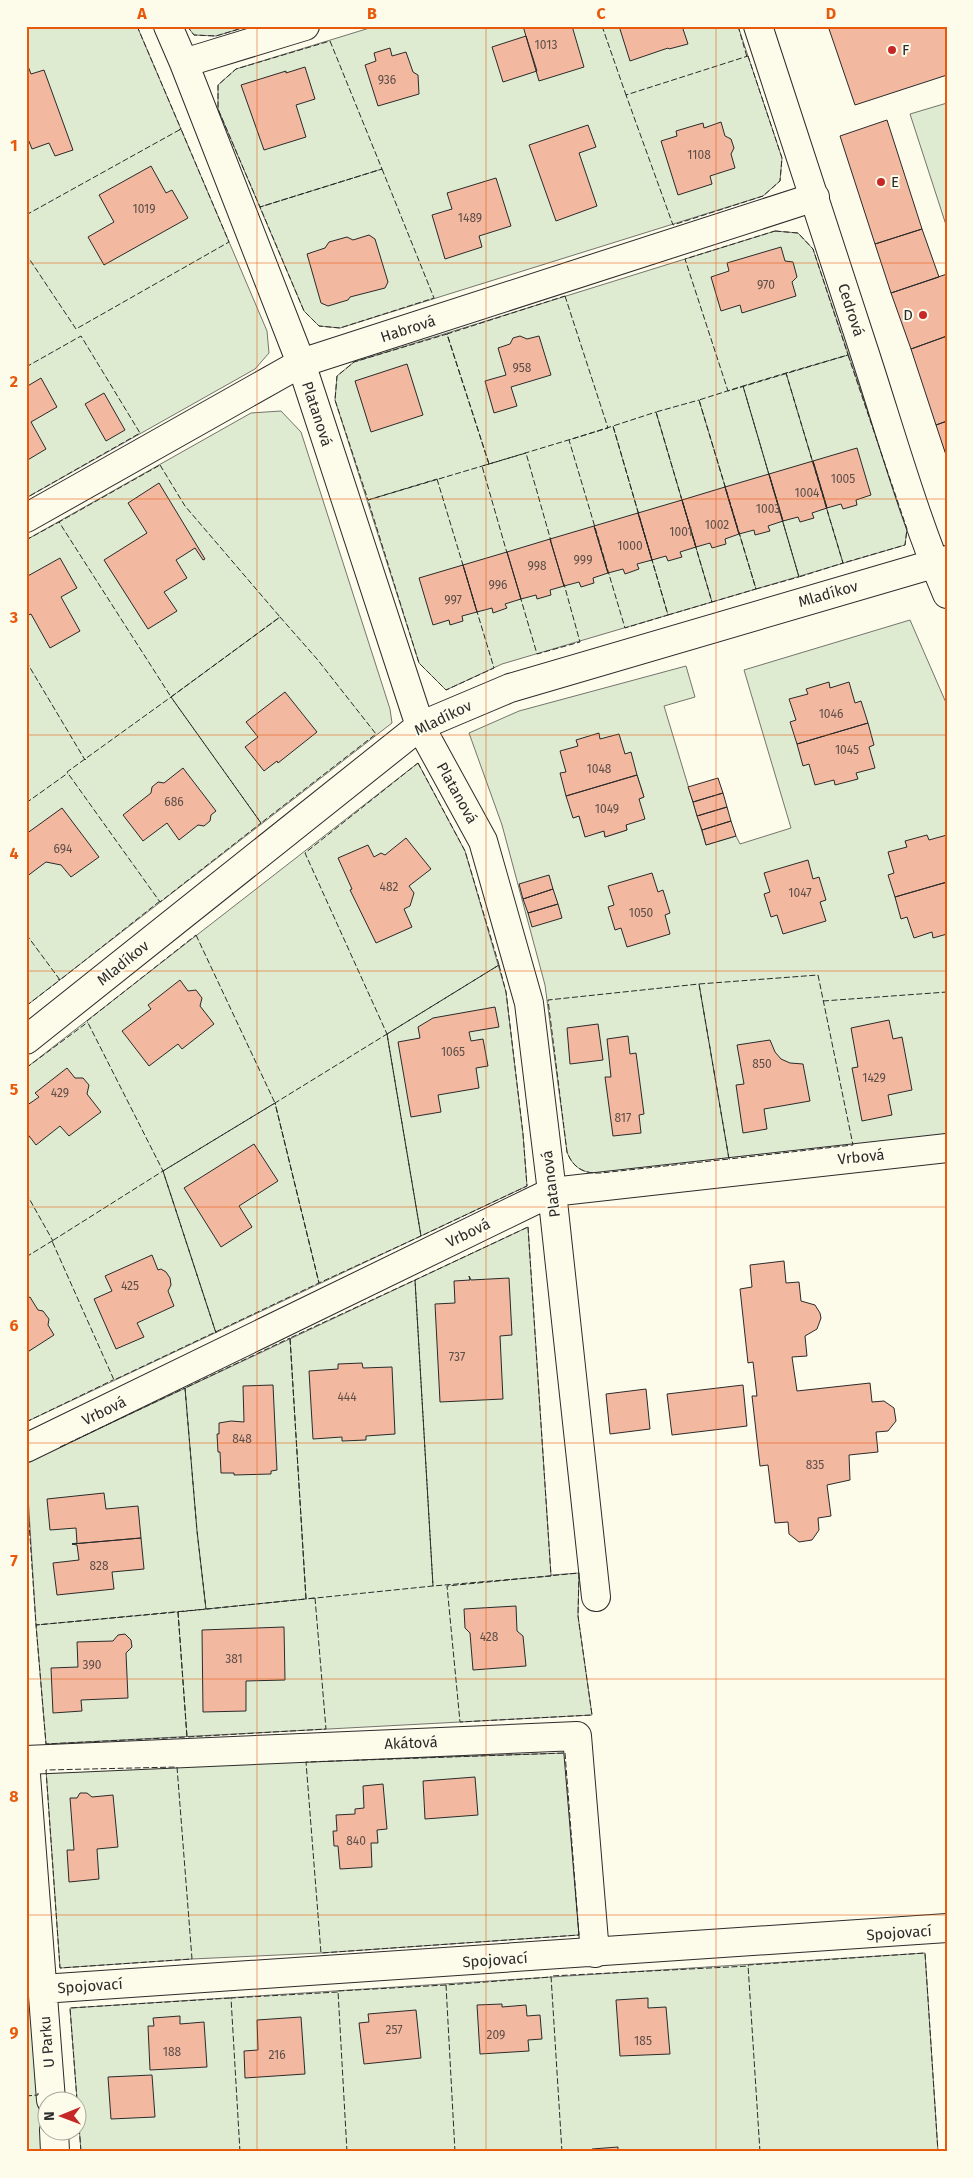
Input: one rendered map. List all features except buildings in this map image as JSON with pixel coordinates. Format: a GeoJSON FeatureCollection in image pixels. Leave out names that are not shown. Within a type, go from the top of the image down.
{"type":"FeatureCollection","features":[{"type":"Feature","properties":{"kind":"street","name":"Platanová"},"geometry":{"type":"LineString","coordinates":[[168,26],[300,363],[420,726],[483,840],[529,1004],[552,1192],[596,1597]]}},
{"type":"Feature","properties":{"kind":"street"},"geometry":{"type":"LineString","coordinates":[[184,63],[305,26]]}},
{"type":"Feature","properties":{"kind":"street","name":"Cedrová"},"geometry":{"type":"LineString","coordinates":[[758,26],[940,562],[947,594]]}},
{"type":"Feature","properties":{"kind":"street","name":"Habrová"},"geometry":{"type":"LineString","coordinates":[[26,518],[300,363],[815,198]]}},
{"type":"Feature","properties":{"kind":"street","name":"Mladíkov"},"geometry":{"type":"LineString","coordinates":[[26,1040],[420,726],[510,688],[940,562]]}},
{"type":"Feature","properties":{"kind":"street","name":"Vrbová"},"geometry":{"type":"LineString","coordinates":[[26,1448],[552,1192],[947,1148]]}},
{"type":"Feature","properties":{"kind":"street","name":"Akátová"},"geometry":{"type":"LineString","coordinates":[[26,1760],[577,1736],[595,1953]]}},
{"type":"Feature","properties":{"kind":"street","name":"U Parku"},"geometry":{"type":"LineString","coordinates":[[26,1775],[50,2090]]}},
{"type":"Feature","properties":{"kind":"street","name":"Spojovací"},"geometry":{"type":"LineString","coordinates":[[42,1989],[947,1928]]}},
{"type":"Feature","properties":{"kind":"green space"},"geometry":{"type":"Polygon","coordinates":[[[26,26],[137,26],[267,331],[269,353],[255,369],[26,498],[26,26]]]}},
{"type":"Feature","properties":{"kind":"green space"},"geometry":{"type":"Polygon","coordinates":[[[187,26],[249,26],[216,36],[194,35],[187,26]]]}},
{"type":"Feature","properties":{"kind":"green space"},"geometry":{"type":"Polygon","coordinates":[[[376,26],[738,26],[782,158],[780,181],[763,196],[340,328],[319,326],[304,311],[218,109],[218,85],[236,69],[376,26]]]}},
{"type":"Feature","properties":{"kind":"green space"},"geometry":{"type":"Polygon","coordinates":[[[947,103],[947,228],[910,114],[947,103]]]}},
{"type":"Feature","properties":{"kind":"green space"},"geometry":{"type":"Polygon","coordinates":[[[775,231],[798,233],[813,249],[907,529],[905,545],[502,664],[446,690],[419,663],[335,400],[337,376],[354,362],[775,231]]]}},
{"type":"Feature","properties":{"kind":"green space"},"geometry":{"type":"Polygon","coordinates":[[[281,411],[301,432],[390,709],[392,723],[26,1006],[26,540],[251,413],[281,411]]]}},
{"type":"Feature","properties":{"kind":"green space"},"geometry":{"type":"Polygon","coordinates":[[[910,620],[947,705],[947,1135],[601,1173],[584,1171],[572,1162],[567,1152],[545,985],[502,825],[469,733],[519,711],[686,666],[695,697],[664,706],[706,845],[736,836],[740,844],[791,828],[744,670],[910,620]],[[637,775],[573,818],[579,816],[585,836],[604,831],[605,837],[627,830],[626,825],[639,799],[644,797],[637,775]]]}},
{"type":"Feature","properties":{"kind":"green space"},"geometry":{"type":"Polygon","coordinates":[[[418,763],[465,851],[506,992],[523,1134],[527,1186],[26,1422],[26,1068],[418,763]]]}},
{"type":"Feature","properties":{"kind":"green space"},"geometry":{"type":"Polygon","coordinates":[[[528,1227],[551,1575],[579,1573],[578,1616],[592,1715],[46,1744],[36,1625],[26,1463],[528,1227]]]}},
{"type":"Feature","properties":{"kind":"green space"},"geometry":{"type":"Polygon","coordinates":[[[565,1753],[579,1935],[321,1953],[60,1968],[46,1770],[565,1753]]]}},
{"type":"Feature","properties":{"kind":"green space"},"geometry":{"type":"Polygon","coordinates":[[[925,1953],[938,2152],[81,2152],[80,2140],[88,2140],[88,2090],[76,2090],[70,2008],[925,1953]]]}},
{"type":"Feature","properties":{"kind":"green space"},"geometry":{"type":"Polygon","coordinates":[[[26,1959],[38,2095],[38,2140],[42,2140],[43,2152],[26,2152],[26,1959]]]}},
{"type":"Feature","properties":{"kind":"fence"},"geometry":{"type":"LineString","coordinates":[[137,26],[181,129],[179,130]]}},
{"type":"Feature","properties":{"kind":"fence"},"geometry":{"type":"LineString","coordinates":[[187,26],[194,35],[216,36],[249,26]]}},
{"type":"Feature","properties":{"kind":"fence"},"geometry":{"type":"LineString","coordinates":[[602,26],[626,95],[628,94]]}},
{"type":"Feature","properties":{"kind":"fence"},"geometry":{"type":"LineString","coordinates":[[738,26],[747,57]]}},
{"type":"Feature","properties":{"kind":"fence"},"geometry":{"type":"LineString","coordinates":[[330,41],[382,169],[260,207],[218,109],[218,85],[236,69],[330,41]]}},
{"type":"Feature","properties":{"kind":"fence"},"geometry":{"type":"LineString","coordinates":[[748,56],[782,158],[780,181],[763,196],[673,225],[626,95],[748,56]]}},
{"type":"Feature","properties":{"kind":"fence"},"geometry":{"type":"LineString","coordinates":[[26,215],[181,129],[229,242],[76,329],[26,254]]}},
{"type":"Feature","properties":{"kind":"fence"},"geometry":{"type":"LineString","coordinates":[[382,169],[434,298],[340,328],[319,326],[304,311],[260,207],[382,169]]}},
{"type":"Feature","properties":{"kind":"fence"},"geometry":{"type":"LineString","coordinates":[[775,231],[798,233],[813,249],[848,355],[728,391],[685,259],[775,231]]}},
{"type":"Feature","properties":{"kind":"fence"},"geometry":{"type":"LineString","coordinates":[[565,296],[608,428],[489,464],[447,334],[565,296]]}},
{"type":"Feature","properties":{"kind":"fence"},"geometry":{"type":"LineString","coordinates":[[489,464],[447,334],[354,362],[337,376],[335,400],[368,500],[526,453],[551,541]]}},
{"type":"Feature","properties":{"kind":"fence"},"geometry":{"type":"LineString","coordinates":[[26,367],[81,336],[140,433],[26,498]]}},
{"type":"Feature","properties":{"kind":"fence"},"geometry":{"type":"LineString","coordinates":[[848,355],[907,529],[905,545],[843,563],[786,373],[848,355]]}},
{"type":"Feature","properties":{"kind":"fence"},"geometry":{"type":"LineString","coordinates":[[786,373],[843,563],[799,577],[743,386],[786,373]]}},
{"type":"Feature","properties":{"kind":"fence"},"geometry":{"type":"LineString","coordinates":[[743,386],[799,577],[756,589],[699,400],[743,386]]}},
{"type":"Feature","properties":{"kind":"fence"},"geometry":{"type":"LineString","coordinates":[[699,400],[756,589],[712,602],[656,412],[699,400]]}},
{"type":"Feature","properties":{"kind":"fence"},"geometry":{"type":"LineString","coordinates":[[656,412],[712,602],[668,615],[613,426],[656,412]]}},
{"type":"Feature","properties":{"kind":"fence"},"geometry":{"type":"LineString","coordinates":[[613,426],[668,615],[625,628],[569,440],[613,426]]}},
{"type":"Feature","properties":{"kind":"fence"},"geometry":{"type":"LineString","coordinates":[[489,464],[482,466],[507,553]]}},
{"type":"Feature","properties":{"kind":"fence"},"geometry":{"type":"LineString","coordinates":[[160,465],[185,506],[280,617],[171,697],[59,522],[160,465]]}},
{"type":"Feature","properties":{"kind":"fence"},"geometry":{"type":"LineString","coordinates":[[437,479],[494,668],[446,690],[419,663],[368,500],[437,479]]}},
{"type":"Feature","properties":{"kind":"fence"},"geometry":{"type":"LineString","coordinates":[[26,540],[60,523]]}},
{"type":"Feature","properties":{"kind":"fence"},"geometry":{"type":"LineString","coordinates":[[520,596],[537,654],[580,642],[564,584]]}},
{"type":"Feature","properties":{"kind":"fence"},"geometry":{"type":"LineString","coordinates":[[280,617],[317,659],[376,734],[261,823],[171,697],[280,617]]}},
{"type":"Feature","properties":{"kind":"fence"},"geometry":{"type":"LineString","coordinates":[[26,661],[85,760],[87,758]]}},
{"type":"Feature","properties":{"kind":"fence"},"geometry":{"type":"LineString","coordinates":[[171,697],[261,823],[160,902],[67,772],[171,697]]}},
{"type":"Feature","properties":{"kind":"fence"},"geometry":{"type":"LineString","coordinates":[[418,763],[465,851],[499,965],[387,1034],[305,853],[418,763]]}},
{"type":"Feature","properties":{"kind":"fence"},"geometry":{"type":"LineString","coordinates":[[26,803],[68,773]]}},
{"type":"Feature","properties":{"kind":"fence"},"geometry":{"type":"LineString","coordinates":[[26,934],[60,980],[160,901]]}},
{"type":"Feature","properties":{"kind":"fence"},"geometry":{"type":"LineString","coordinates":[[196,935],[275,1103],[163,1171],[87,1021],[196,935]]}},
{"type":"Feature","properties":{"kind":"fence"},"geometry":{"type":"LineString","coordinates":[[499,965],[506,992],[523,1134],[527,1186],[421,1236],[387,1034],[499,965]]}},
{"type":"Feature","properties":{"kind":"fence"},"geometry":{"type":"LineString","coordinates":[[818,975],[853,1145],[729,1159],[699,984],[818,975]]}},
{"type":"Feature","properties":{"kind":"fence"},"geometry":{"type":"LineString","coordinates":[[26,1006],[60,980],[58,979]]}},
{"type":"Feature","properties":{"kind":"fence"},"geometry":{"type":"LineString","coordinates":[[699,984],[729,1159],[601,1173],[580,1169],[572,1162],[567,1152],[548,1000],[699,984]]}},
{"type":"Feature","properties":{"kind":"fence"},"geometry":{"type":"LineString","coordinates":[[823,1001],[947,992]]}},
{"type":"Feature","properties":{"kind":"fence"},"geometry":{"type":"LineString","coordinates":[[26,1068],[88,1022]]}},
{"type":"Feature","properties":{"kind":"fence"},"geometry":{"type":"LineString","coordinates":[[387,1034],[421,1236],[319,1283],[275,1103],[387,1034]]}},
{"type":"Feature","properties":{"kind":"fence"},"geometry":{"type":"LineString","coordinates":[[216,1333],[163,1171],[52,1241],[114,1380],[319,1283],[275,1103],[163,1171],[216,1333]]}},
{"type":"Feature","properties":{"kind":"fence"},"geometry":{"type":"LineString","coordinates":[[26,1193],[53,1241]]}},
{"type":"Feature","properties":{"kind":"fence"},"geometry":{"type":"LineString","coordinates":[[528,1227],[551,1576],[433,1586],[415,1280],[528,1227]]}},
{"type":"Feature","properties":{"kind":"fence"},"geometry":{"type":"LineString","coordinates":[[26,1257],[52,1241],[53,1243]]}},
{"type":"Feature","properties":{"kind":"fence"},"geometry":{"type":"LineString","coordinates":[[415,1280],[433,1586],[306,1599],[290,1338],[415,1280]]}},
{"type":"Feature","properties":{"kind":"fence"},"geometry":{"type":"LineString","coordinates":[[290,1338],[306,1599],[206,1609],[197,1531],[185,1388],[290,1338]]}},
{"type":"Feature","properties":{"kind":"fence"},"geometry":{"type":"LineString","coordinates":[[26,1422],[113,1380]]}},
{"type":"Feature","properties":{"kind":"fence"},"geometry":{"type":"LineString","coordinates":[[26,1479],[36,1625],[206,1609],[197,1531],[185,1388],[60,1447]]}},
{"type":"Feature","properties":{"kind":"fence"},"geometry":{"type":"LineString","coordinates":[[579,1573],[578,1616],[592,1715],[460,1722],[447,1586],[579,1573]]}},
{"type":"Feature","properties":{"kind":"fence"},"geometry":{"type":"LineString","coordinates":[[315,1598],[326,1729],[187,1737],[178,1612],[315,1598]]}},
{"type":"Feature","properties":{"kind":"fence"},"geometry":{"type":"LineString","coordinates":[[178,1612],[187,1737],[46,1744],[36,1625],[178,1612]]}},
{"type":"Feature","properties":{"kind":"fence"},"geometry":{"type":"LineString","coordinates":[[565,1753],[579,1935],[321,1953],[306,1762],[565,1753]]}},
{"type":"Feature","properties":{"kind":"fence"},"geometry":{"type":"LineString","coordinates":[[177,1767],[192,1959],[60,1968],[46,1770],[177,1767]]}},
{"type":"Feature","properties":{"kind":"fence"},"geometry":{"type":"LineString","coordinates":[[760,2152],[748,1965],[925,1953],[938,2152]]}},
{"type":"Feature","properties":{"kind":"fence"},"geometry":{"type":"LineString","coordinates":[[26,1959],[27,1969]]}},
{"type":"Feature","properties":{"kind":"fence"},"geometry":{"type":"LineString","coordinates":[[562,2152],[551,1976],[749,1966]]}},
{"type":"Feature","properties":{"kind":"fence"},"geometry":{"type":"LineString","coordinates":[[455,2152],[446,1985],[551,1977]]}},
{"type":"Feature","properties":{"kind":"fence"},"geometry":{"type":"LineString","coordinates":[[347,2152],[338,1991],[446,1985],[446,1987]]}},
{"type":"Feature","properties":{"kind":"fence"},"geometry":{"type":"LineString","coordinates":[[240,2152],[231,1998],[338,1992]]}},
{"type":"Feature","properties":{"kind":"fence"},"geometry":{"type":"LineString","coordinates":[[76,2090],[70,2008],[232,1999]]}},
{"type":"Feature","properties":{"kind":"fence"},"geometry":{"type":"LineString","coordinates":[[26,2096],[38,2095]]}},
{"type":"Feature","properties":{"kind":"fence"},"geometry":{"type":"LineString","coordinates":[[80,2140],[81,2152]]}},
{"type":"Feature","properties":{"kind":"place","name":"F"},"geometry":{"type":"Point","coordinates":[892,50]}},
{"type":"Feature","properties":{"kind":"place","name":"E"},"geometry":{"type":"Point","coordinates":[881,182]}},
{"type":"Feature","properties":{"kind":"place","name":"D"},"geometry":{"type":"Point","coordinates":[923,315]}}]}
